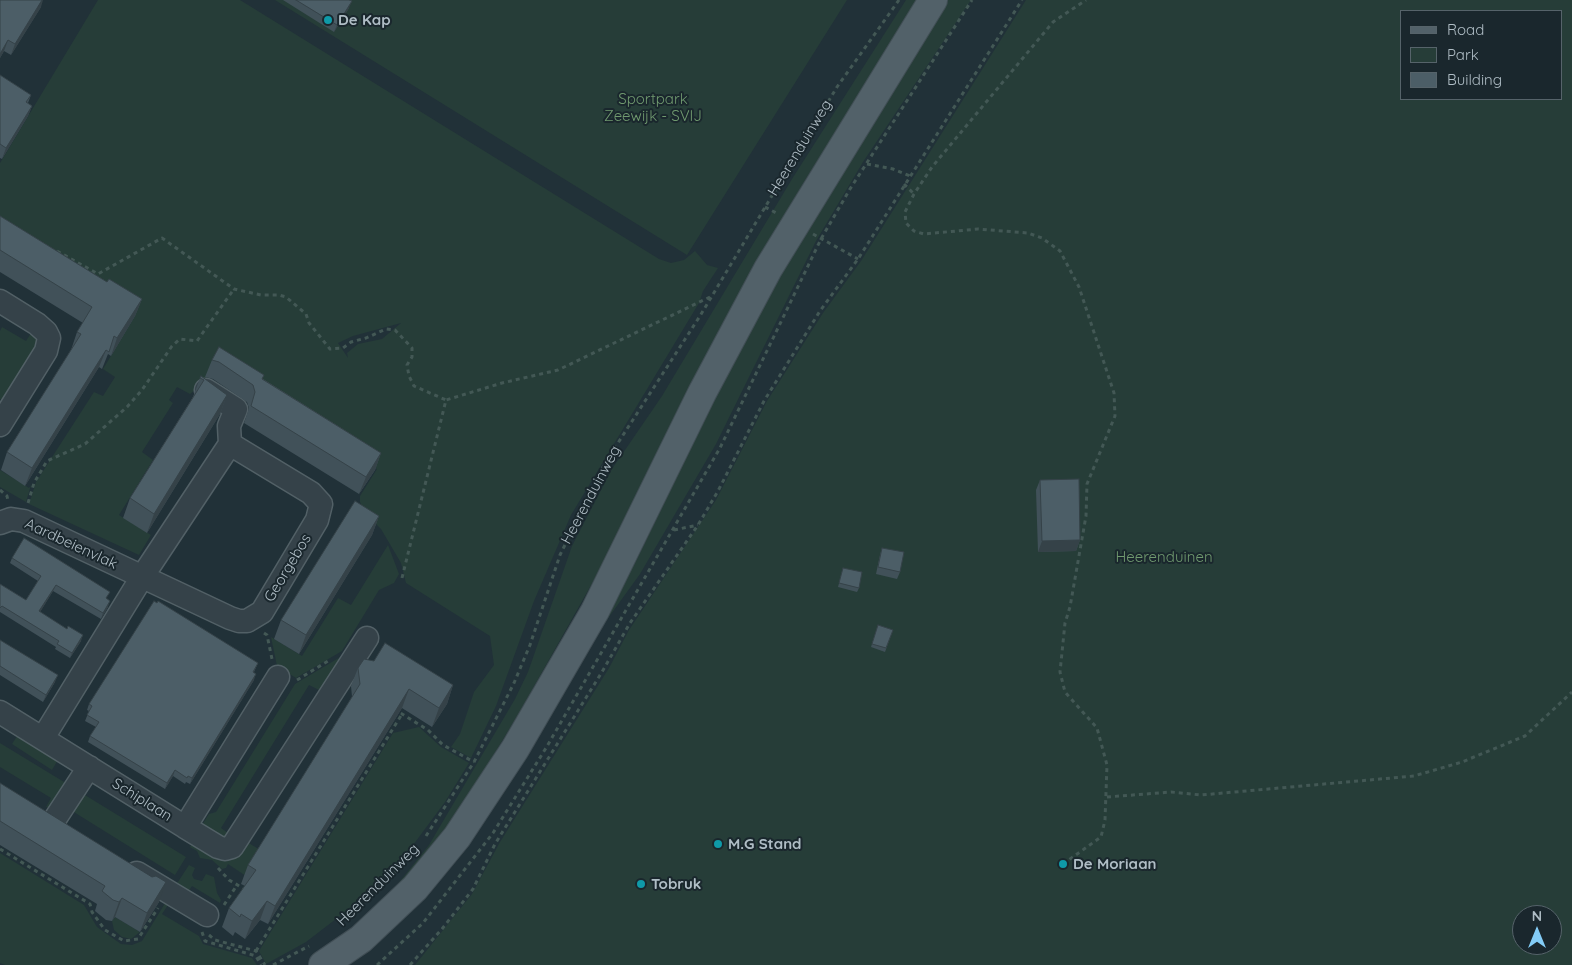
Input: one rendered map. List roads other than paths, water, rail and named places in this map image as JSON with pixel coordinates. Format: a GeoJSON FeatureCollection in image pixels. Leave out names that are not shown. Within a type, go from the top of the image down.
{"type":"FeatureCollection","features":[{"type":"Feature","properties":{"kind":"main road","name":"Heerenduinweg"},"geometry":{"type":"LineString","coordinates":[[318,955],[361,938],[415,888],[457,837],[515,748],[595,611],[702,393],[768,269],[933,0]]}},
{"type":"Feature","properties":{"kind":"street"},"geometry":{"type":"LineString","coordinates":[[0,301],[37,324],[46,332],[49,338],[46,351],[0,425]]}},
{"type":"Feature","properties":{"kind":"street"},"geometry":{"type":"LineString","coordinates":[[43,738],[142,577],[230,444],[229,426],[236,409],[206,390]]}},
{"type":"Feature","properties":{"kind":"street","name":"Georgebos"},"geometry":{"type":"LineString","coordinates":[[142,577],[239,622],[247,621],[262,612],[318,520],[321,504],[311,493],[230,444]]}},
{"type":"Feature","properties":{"kind":"street","name":"Aardbeienvlak"},"geometry":{"type":"LineString","coordinates":[[0,523],[12,519],[24,521],[142,577]]}},
{"type":"Feature","properties":{"kind":"street"},"geometry":{"type":"LineString","coordinates":[[185,827],[218,847],[225,849],[232,847],[367,638]]}},
{"type":"Feature","properties":{"kind":"street","name":"Schiplaan"},"geometry":{"type":"LineString","coordinates":[[0,712],[185,827],[280,675]]}},
{"type":"Feature","properties":{"kind":"street"},"geometry":{"type":"LineString","coordinates":[[53,822],[89,766]]}},
{"type":"Feature","properties":{"kind":"street"},"geometry":{"type":"LineString","coordinates":[[118,862],[213,917]]}},
{"type":"Feature","properties":{"kind":"place","name":"De Kap"},"geometry":{"type":"Point","coordinates":[328,20]}},
{"type":"Feature","properties":{"kind":"place","name":"M.G Stand"},"geometry":{"type":"Point","coordinates":[718,844]}},
{"type":"Feature","properties":{"kind":"place","name":"De Moriaan"},"geometry":{"type":"Point","coordinates":[1063,864]}},
{"type":"Feature","properties":{"kind":"place","name":"Tobruk"},"geometry":{"type":"Point","coordinates":[641,884]}},
{"type":"Feature","properties":{"kind":"park label","name":"Sportpark Zeewijk - SVIJ"},"geometry":{"type":"Point","coordinates":[653,108]}},
{"type":"Feature","properties":{"kind":"park label","name":"Heerenduinen"},"geometry":{"type":"Point","coordinates":[1164,557]}}]}
